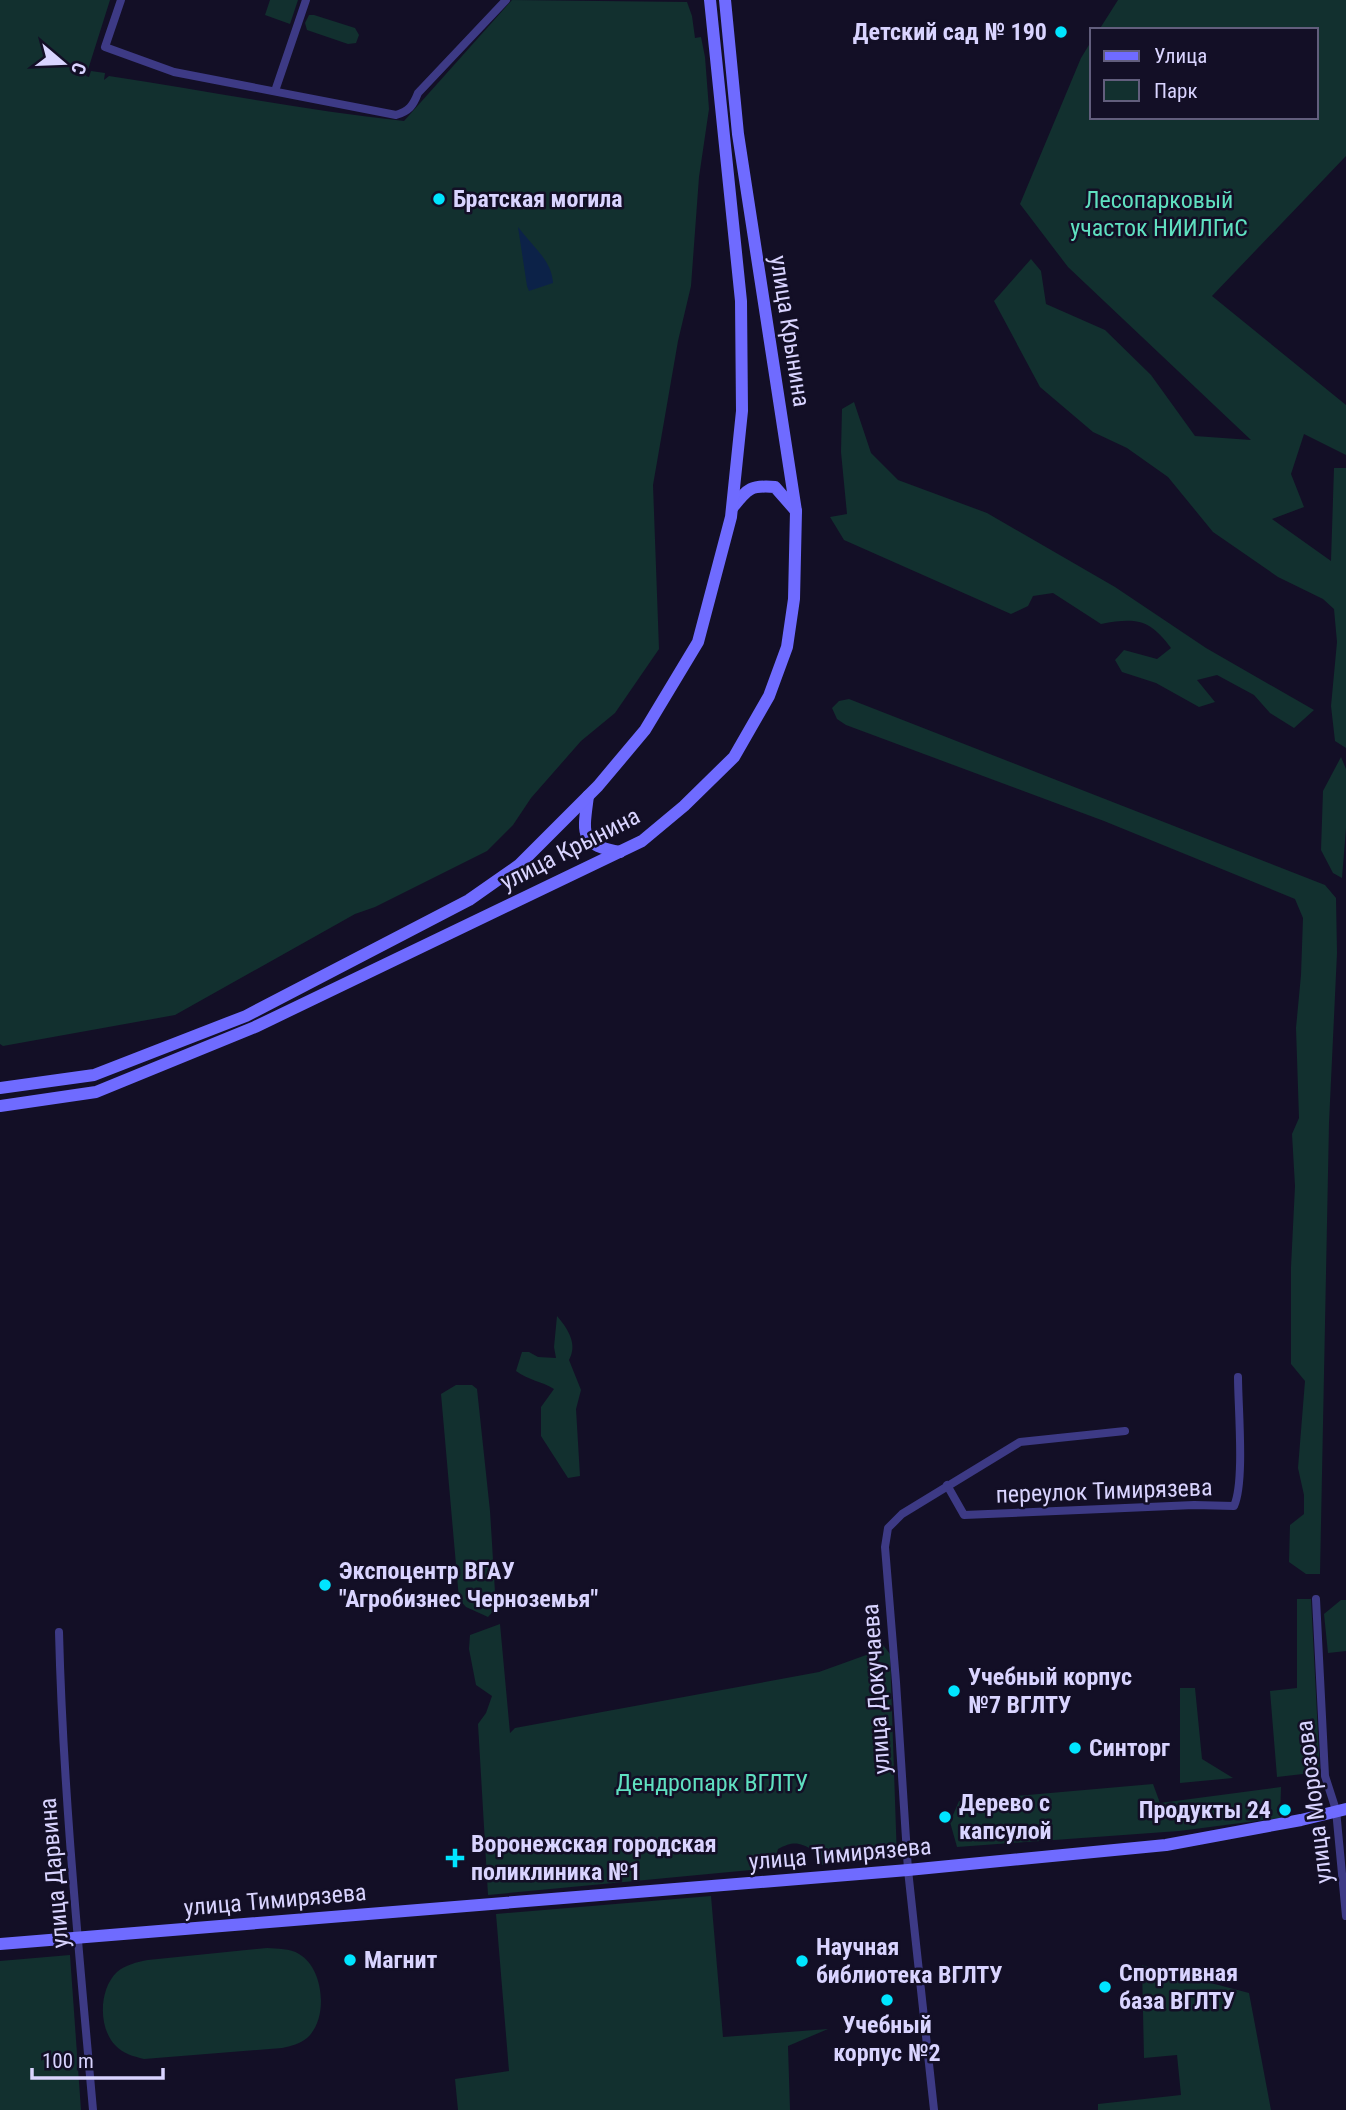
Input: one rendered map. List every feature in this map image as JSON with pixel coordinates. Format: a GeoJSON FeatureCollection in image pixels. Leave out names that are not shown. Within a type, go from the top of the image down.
{"type":"FeatureCollection","features":[{"type":"Feature","properties":{"kind":"main road","name":"улица Крынина"},"geometry":{"type":"LineString","coordinates":[[0,1088],[93,1075],[246,1016],[470,900],[519,864],[588,796],[645,730],[698,642],[732,508],[741,411],[741,301],[710,0]]}},
{"type":"Feature","properties":{"kind":"main road","name":"улица Крынина"},"geometry":{"type":"LineString","coordinates":[[0,1106],[96,1092],[255,1027],[642,841],[674,815],[734,757],[769,696],[787,647],[794,599],[796,511],[738,134],[725,0]]}},
{"type":"Feature","properties":{"kind":"main road"},"geometry":{"type":"LineString","coordinates":[[732,508],[744,492],[756,485],[775,487],[796,511]]}},
{"type":"Feature","properties":{"kind":"main road"},"geometry":{"type":"LineString","coordinates":[[588,796],[584,823],[587,838],[599,848],[620,852]]}},
{"type":"Feature","properties":{"kind":"main road","name":"улица Тимирязева"},"geometry":{"type":"LineString","coordinates":[[0,1944],[908,1870],[1166,1845],[1341,1810]]}},
{"type":"Feature","properties":{"kind":"street"},"geometry":{"type":"LineString","coordinates":[[121,0],[105,47],[174,72],[396,115],[414,105],[418,93],[506,0]]}},
{"type":"Feature","properties":{"kind":"street"},"geometry":{"type":"LineString","coordinates":[[275,91],[306,0]]}},
{"type":"Feature","properties":{"kind":"street","name":"переулок Тимирязева"},"geometry":{"type":"LineString","coordinates":[[947,1486],[964,1515],[1194,1505],[1234,1506],[1238,1497],[1239,1479],[1238,1377]]}},
{"type":"Feature","properties":{"kind":"street","name":"улица Докучаева"},"geometry":{"type":"LineString","coordinates":[[934,2110],[908,1870],[885,1547],[888,1528],[947,1486],[1020,1442],[1125,1431]]}},
{"type":"Feature","properties":{"kind":"street","name":"улица Морозова"},"geometry":{"type":"LineString","coordinates":[[1316,1599],[1325,1776],[1341,1810],[1346,1916]]}},
{"type":"Feature","properties":{"kind":"street","name":"улица Дарвина"},"geometry":{"type":"LineString","coordinates":[[59,1632],[61,1712],[93,2110]]}},
{"type":"Feature","properties":{"kind":"green space"},"geometry":{"type":"Polygon","coordinates":[[[0,0],[110,0],[86,76],[89,77],[91,71],[105,73],[104,80],[109,76],[404,121],[512,0],[687,2],[695,38],[701,37],[709,109],[699,177],[691,286],[678,341],[653,485],[659,649],[615,713],[581,741],[531,798],[513,825],[487,851],[375,907],[355,914],[175,1015],[3,1046],[0,1044],[0,0]]]}},
{"type":"Feature","properties":{"kind":"green space"},"geometry":{"type":"Polygon","coordinates":[[[270,0],[298,0],[290,24],[265,15],[270,0]]]}},
{"type":"Feature","properties":{"kind":"green space","name":"Лесопарковый участок НИИЛГиС"},"geometry":{"type":"Polygon","coordinates":[[[1118,0],[1346,0],[1346,156],[1212,296],[1346,405],[1346,455],[1304,434],[1291,474],[1304,507],[1272,519],[1331,561],[1334,468],[1346,468],[1346,748],[1335,741],[1331,706],[1337,642],[1334,609],[1323,599],[1278,577],[1213,532],[1168,477],[1127,448],[1093,432],[1040,387],[994,301],[1031,259],[1041,271],[1046,304],[1105,330],[1151,375],[1195,436],[1251,440],[1068,267],[1020,204],[1081,58],[1090,43],[1090,119],[1318,119],[1318,28],[1100,28],[1118,0]]]}},
{"type":"Feature","properties":{"kind":"green space"},"geometry":{"type":"Polygon","coordinates":[[[309,15],[355,28],[359,35],[356,43],[348,44],[307,30],[305,23],[309,15]]]}},
{"type":"Feature","properties":{"kind":"green space"},"geometry":{"type":"Polygon","coordinates":[[[854,402],[871,453],[898,480],[987,513],[1115,587],[1206,648],[1314,710],[1294,728],[1270,713],[1254,695],[1217,675],[1197,680],[1215,702],[1199,707],[1156,683],[1122,672],[1115,660],[1124,650],[1157,659],[1171,648],[1156,631],[1140,622],[1101,624],[1053,593],[1033,596],[1028,606],[1011,614],[844,540],[830,517],[847,514],[841,452],[842,409],[854,402]]]}},
{"type":"Feature","properties":{"kind":"green space"},"geometry":{"type":"Polygon","coordinates":[[[849,699],[1325,885],[1336,898],[1337,953],[1329,1123],[1320,1574],[1306,1574],[1289,1562],[1290,1525],[1304,1514],[1304,1495],[1298,1468],[1305,1381],[1291,1364],[1291,1267],[1295,1186],[1292,1134],[1299,1118],[1296,1028],[1303,918],[1295,899],[1104,821],[846,725],[837,719],[832,708],[839,701],[849,699]]]}},
{"type":"Feature","properties":{"kind":"green space"},"geometry":{"type":"Polygon","coordinates":[[[1341,757],[1346,769],[1346,828],[1342,878],[1333,873],[1321,850],[1323,791],[1341,757]]]}},
{"type":"Feature","properties":{"kind":"green space"},"geometry":{"type":"Polygon","coordinates":[[[557,1316],[571,1337],[572,1354],[569,1360],[581,1390],[576,1409],[580,1476],[568,1478],[541,1436],[541,1407],[554,1389],[516,1371],[522,1352],[538,1357],[556,1358],[554,1347],[557,1316]]]}},
{"type":"Feature","properties":{"kind":"green space"},"geometry":{"type":"Polygon","coordinates":[[[456,1385],[472,1385],[477,1389],[490,1511],[496,1608],[488,1617],[466,1607],[459,1599],[441,1394],[456,1385]]]}},
{"type":"Feature","properties":{"kind":"green space"},"geometry":{"type":"Polygon","coordinates":[[[1297,1599],[1311,1599],[1320,1772],[1277,1777],[1270,1691],[1297,1688],[1297,1599]]]}},
{"type":"Feature","properties":{"kind":"green space"},"geometry":{"type":"Polygon","coordinates":[[[1341,1600],[1346,1600],[1346,1651],[1328,1653],[1324,1614],[1341,1600]]]}},
{"type":"Feature","properties":{"kind":"green space","name":"Дендропарк ВГЛТУ"},"geometry":{"type":"Polygon","coordinates":[[[500,1624],[510,1733],[515,1728],[819,1672],[869,1654],[881,1642],[890,1654],[897,1859],[818,1865],[813,1850],[800,1844],[792,1844],[778,1849],[772,1868],[488,1895],[478,1724],[486,1713],[492,1696],[476,1685],[469,1649],[470,1635],[500,1624]]]}},
{"type":"Feature","properties":{"kind":"green space"},"geometry":{"type":"Polygon","coordinates":[[[1180,1688],[1195,1688],[1202,1759],[1233,1778],[1180,1783],[1180,1688]]]}},
{"type":"Feature","properties":{"kind":"green space"},"geometry":{"type":"Polygon","coordinates":[[[1153,1784],[1160,1803],[1281,1787],[1280,1818],[1179,1831],[957,1847],[950,1822],[959,1801],[1153,1784]]]}},
{"type":"Feature","properties":{"kind":"green space"},"geometry":{"type":"Polygon","coordinates":[[[711,1896],[723,2037],[828,2029],[788,2046],[790,2110],[458,2110],[455,2079],[509,2071],[496,1914],[711,1896]]]}},
{"type":"Feature","properties":{"kind":"green space"},"geometry":{"type":"Polygon","coordinates":[[[267,1948],[295,1952],[314,1970],[321,1994],[319,2019],[314,2030],[301,2042],[282,2048],[144,2059],[121,2051],[109,2037],[103,2018],[104,1998],[111,1979],[124,1967],[148,1960],[267,1948]]]}},
{"type":"Feature","properties":{"kind":"green space"},"geometry":{"type":"Polygon","coordinates":[[[70,1955],[81,2110],[0,2110],[0,1961],[70,1955]]]}},
{"type":"Feature","properties":{"kind":"green space"},"geometry":{"type":"Polygon","coordinates":[[[1142,1965],[1249,1993],[1271,2110],[1098,2110],[1098,2104],[1181,2095],[1177,2055],[1144,2058],[1142,1965]]]}},
{"type":"Feature","properties":{"kind":"water"},"geometry":{"type":"Polygon","coordinates":[[[518,227],[545,260],[553,283],[529,291],[518,227]]]}},
{"type":"Feature","properties":{"kind":"place","name":"Детский сад № 190"},"geometry":{"type":"Point","coordinates":[1061,32]}},
{"type":"Feature","properties":{"kind":"place","name":"Братская могила"},"geometry":{"type":"Point","coordinates":[439,199]}},
{"type":"Feature","properties":{"kind":"place","name":"Экспоцентр ВГАУ \"Агробизнес Черноземья\""},"geometry":{"type":"Point","coordinates":[325,1585]}},
{"type":"Feature","properties":{"kind":"place","name":"Учебный корпус №7 ВГЛТУ"},"geometry":{"type":"Point","coordinates":[954,1691]}},
{"type":"Feature","properties":{"kind":"place","name":"Синторг"},"geometry":{"type":"Point","coordinates":[1075,1748]}},
{"type":"Feature","properties":{"kind":"place","name":"Продукты 24"},"geometry":{"type":"Point","coordinates":[1285,1810]}},
{"type":"Feature","properties":{"kind":"place","name":"Дерево с капсулой"},"geometry":{"type":"Point","coordinates":[945,1817]}},
{"type":"Feature","properties":{"kind":"place","name":"Воронежская городская поликлиника №1"},"geometry":{"type":"Point","coordinates":[455,1858]}},
{"type":"Feature","properties":{"kind":"place","name":"Магнит"},"geometry":{"type":"Point","coordinates":[350,1960]}},
{"type":"Feature","properties":{"kind":"place","name":"Научная библиотека ВГЛТУ"},"geometry":{"type":"Point","coordinates":[802,1961]}},
{"type":"Feature","properties":{"kind":"place","name":"Спортивная база ВГЛТУ"},"geometry":{"type":"Point","coordinates":[1105,1987]}},
{"type":"Feature","properties":{"kind":"place","name":"Учебный корпус №2"},"geometry":{"type":"Point","coordinates":[887,2000]}}]}
